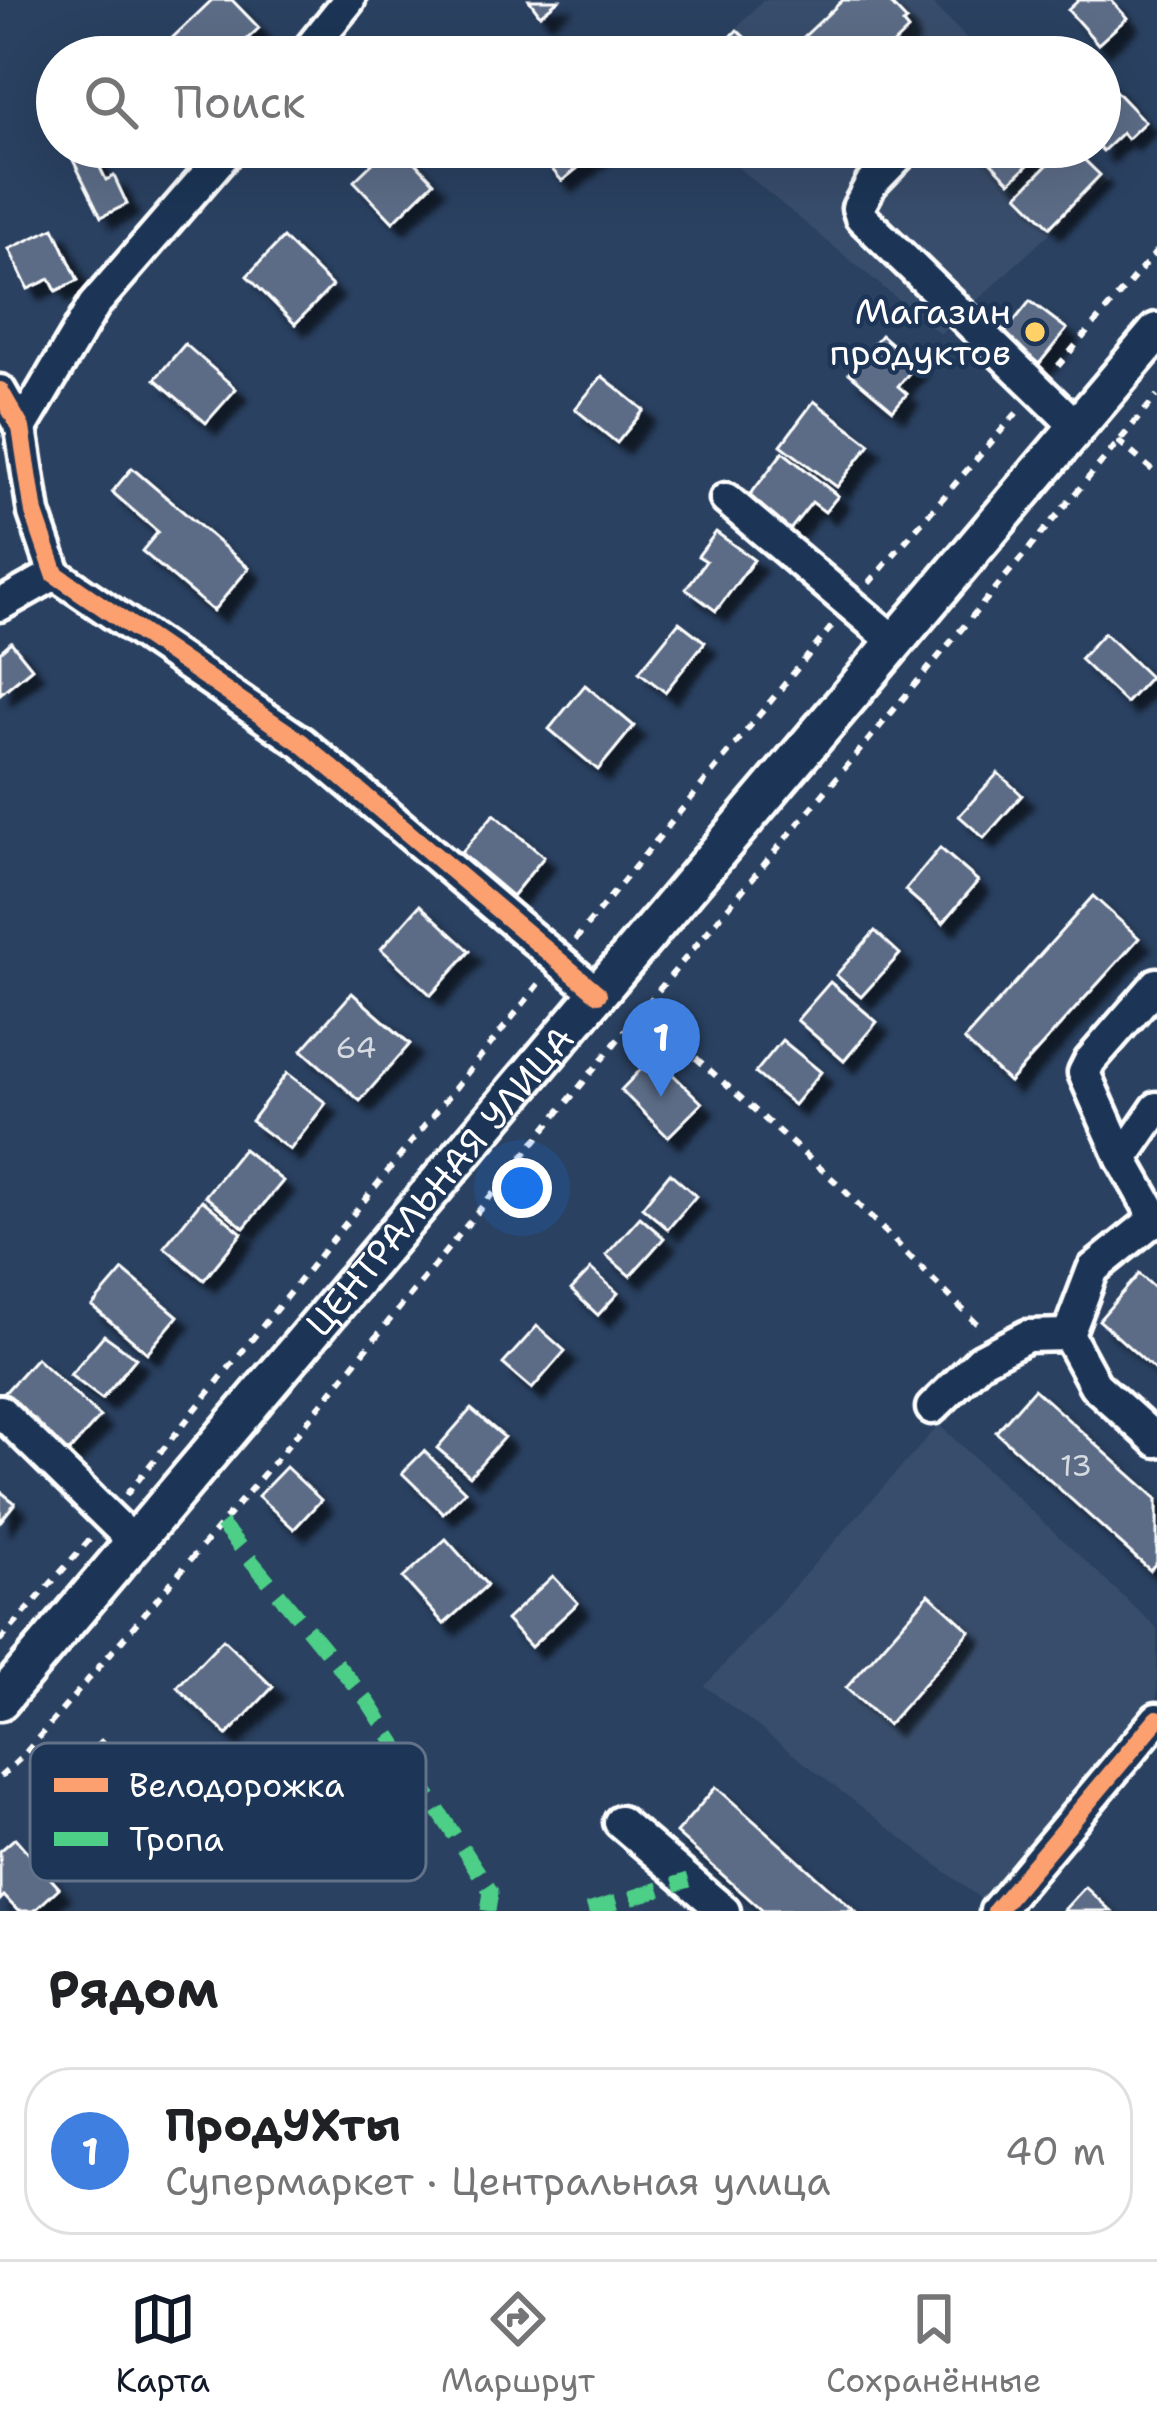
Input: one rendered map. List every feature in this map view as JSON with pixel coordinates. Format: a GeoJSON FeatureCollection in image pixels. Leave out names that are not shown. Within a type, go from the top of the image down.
{"type":"FeatureCollection","features":[{"type":"Feature","properties":{"kind":"main road","name":"ЦЕНТРАЛЬНАЯ УЛИЦА"},"geometry":{"type":"LineString","coordinates":[[0,1701],[1157,332]]}},
{"type":"Feature","properties":{"kind":"street"},"geometry":{"type":"LineString","coordinates":[[320,36],[350,0]]}},
{"type":"Feature","properties":{"kind":"street"},"geometry":{"type":"LineString","coordinates":[[21,428],[94,305],[213,168]]}},
{"type":"Feature","properties":{"kind":"street"},"geometry":{"type":"LineString","coordinates":[[888,168],[863,195],[858,208],[861,217],[1076,426]]}},
{"type":"Feature","properties":{"kind":"street"},"geometry":{"type":"LineString","coordinates":[[0,391],[21,428],[34,513],[55,574],[302,742],[598,994]]}},
{"type":"Feature","properties":{"kind":"street"},"geometry":{"type":"LineString","coordinates":[[726,500],[895,642]]}},
{"type":"Feature","properties":{"kind":"street"},"geometry":{"type":"LineString","coordinates":[[0,605],[55,574]]}},
{"type":"Feature","properties":{"kind":"street"},"geometry":{"type":"LineString","coordinates":[[1157,984],[1085,1070],[1122,1159],[1156,1220],[1093,1268],[1068,1336],[1094,1385],[1157,1441]]}},
{"type":"Feature","properties":{"kind":"street"},"geometry":{"type":"LineString","coordinates":[[1122,1159],[1157,1108]]}},
{"type":"Feature","properties":{"kind":"street"},"geometry":{"type":"LineString","coordinates":[[932,1408],[978,1363],[1028,1336],[1068,1336]]}},
{"type":"Feature","properties":{"kind":"street"},"geometry":{"type":"LineString","coordinates":[[0,1411],[136,1544]]}},
{"type":"Feature","properties":{"kind":"street"},"geometry":{"type":"LineString","coordinates":[[996,1911],[1157,1719]]}},
{"type":"Feature","properties":{"kind":"street"},"geometry":{"type":"LineString","coordinates":[[620,1822],[724,1911]]}},
{"type":"Feature","properties":{"kind":"path"},"geometry":{"type":"LineString","coordinates":[[34,1743],[280,1455],[642,1010],[1157,395]]}},
{"type":"Feature","properties":{"kind":"path"},"geometry":{"type":"LineString","coordinates":[[1118,440],[1157,474]]}},
{"type":"Feature","properties":{"kind":"path"},"geometry":{"type":"LineString","coordinates":[[642,1010],[838,1184],[985,1332],[974,1343],[978,1363]]}},
{"type":"Feature","properties":{"kind":"path"},"geometry":{"type":"LineString","coordinates":[[0,1777],[30,1748]]}},
{"type":"Feature","properties":{"kind":"shaded area"},"geometry":{"type":"Polygon","coordinates":[[[763,0],[928,0],[965,36],[730,36],[763,0]]]}},
{"type":"Feature","properties":{"kind":"shaded area"},"geometry":{"type":"Polygon","coordinates":[[[738,168],[1098,168],[1109,179],[940,334],[738,168]]]}},
{"type":"Feature","properties":{"kind":"shaded area"},"geometry":{"type":"Polygon","coordinates":[[[939,1425],[1157,1628],[1157,1696],[982,1900],[705,1686],[939,1425]]]}},
{"type":"Feature","properties":{"kind":"building"},"geometry":{"type":"Polygon","coordinates":[[[212,0],[232,0],[259,28],[250,36],[174,36],[212,0]]]}},
{"type":"Feature","properties":{"kind":"building"},"geometry":{"type":"Polygon","coordinates":[[[529,0],[559,0],[540,15],[529,0]]]}},
{"type":"Feature","properties":{"kind":"building"},"geometry":{"type":"Polygon","coordinates":[[[843,0],[887,0],[907,21],[903,24],[908,30],[902,36],[805,36],[843,0]]]}},
{"type":"Feature","properties":{"kind":"building"},"geometry":{"type":"Polygon","coordinates":[[[1079,0],[1111,0],[1127,18],[1107,36],[1091,36],[1068,10],[1079,0]]]}},
{"type":"Feature","properties":{"kind":"building"},"geometry":{"type":"Polygon","coordinates":[[[1121,97],[1145,122],[1127,139],[1122,133],[1121,97]]]}},
{"type":"Feature","properties":{"kind":"building"},"geometry":{"type":"Polygon","coordinates":[[[77,168],[100,168],[106,180],[114,176],[127,204],[101,217],[77,168]]]}},
{"type":"Feature","properties":{"kind":"building"},"geometry":{"type":"Polygon","coordinates":[[[368,168],[421,168],[434,182],[393,222],[354,181],[368,168]]]}},
{"type":"Feature","properties":{"kind":"building"},"geometry":{"type":"Polygon","coordinates":[[[551,168],[578,168],[562,181],[551,168]]]}},
{"type":"Feature","properties":{"kind":"building"},"geometry":{"type":"Polygon","coordinates":[[[996,168],[1025,168],[1010,182],[996,168]]]}},
{"type":"Feature","properties":{"kind":"building"},"geometry":{"type":"Polygon","coordinates":[[[1044,168],[1093,168],[1100,175],[1050,227],[1018,195],[1044,168]]]}},
{"type":"Feature","properties":{"kind":"building"},"geometry":{"type":"Polygon","coordinates":[[[54,228],[78,280],[56,291],[50,279],[28,289],[9,249],[54,228]]]}},
{"type":"Feature","properties":{"kind":"building"},"geometry":{"type":"Polygon","coordinates":[[[283,238],[332,286],[295,324],[247,276],[283,238]]]}},
{"type":"Feature","properties":{"kind":"building","name":"Магазин продуктов"},"geometry":{"type":"Polygon","coordinates":[[[1030,301],[1067,329],[1039,364],[1003,335],[1030,301]]]}},
{"type":"Feature","properties":{"kind":"building"},"geometry":{"type":"Polygon","coordinates":[[[881,335],[916,365],[898,386],[907,394],[893,410],[849,373],[881,335]]]}},
{"type":"Feature","properties":{"kind":"building"},"geometry":{"type":"Polygon","coordinates":[[[185,344],[236,389],[206,423],[155,379],[185,344]]]}},
{"type":"Feature","properties":{"kind":"building"},"geometry":{"type":"Polygon","coordinates":[[[602,376],[644,410],[617,443],[575,409],[602,376]]]}},
{"type":"Feature","properties":{"kind":"building"},"geometry":{"type":"Polygon","coordinates":[[[814,401],[870,444],[837,487],[781,445],[814,401]]]}},
{"type":"Feature","properties":{"kind":"building"},"geometry":{"type":"Polygon","coordinates":[[[783,452],[838,496],[825,512],[812,502],[789,531],[747,499],[783,452]]]}},
{"type":"Feature","properties":{"kind":"building"},"geometry":{"type":"Polygon","coordinates":[[[132,468],[249,568],[213,611],[142,551],[158,532],[112,492],[132,468]]]}},
{"type":"Feature","properties":{"kind":"building"},"geometry":{"type":"Polygon","coordinates":[[[716,532],[754,560],[716,611],[686,589],[706,561],[698,556],[716,532]]]}},
{"type":"Feature","properties":{"kind":"building"},"geometry":{"type":"Polygon","coordinates":[[[679,622],[705,642],[665,692],[639,672],[679,622]]]}},
{"type":"Feature","properties":{"kind":"building"},"geometry":{"type":"Polygon","coordinates":[[[1104,633],[1150,677],[1126,703],[1080,659],[1104,633]]]}},
{"type":"Feature","properties":{"kind":"building"},"geometry":{"type":"Polygon","coordinates":[[[11,642],[32,668],[0,694],[0,652],[11,642]]]}},
{"type":"Feature","properties":{"kind":"building"},"geometry":{"type":"Polygon","coordinates":[[[585,685],[634,726],[598,770],[549,729],[585,685]]]}},
{"type":"Feature","properties":{"kind":"building"},"geometry":{"type":"Polygon","coordinates":[[[998,773],[1022,795],[984,838],[959,816],[998,773]]]}},
{"type":"Feature","properties":{"kind":"building"},"geometry":{"type":"Polygon","coordinates":[[[494,814],[544,857],[512,896],[461,853],[494,814]]]}},
{"type":"Feature","properties":{"kind":"building"},"geometry":{"type":"Polygon","coordinates":[[[940,848],[978,881],[943,923],[905,890],[940,848]]]}},
{"type":"Feature","properties":{"kind":"building"},"geometry":{"type":"Polygon","coordinates":[[[1093,896],[1139,938],[1009,1082],[964,1040],[1093,896]]]}},
{"type":"Feature","properties":{"kind":"building"},"geometry":{"type":"Polygon","coordinates":[[[420,905],[470,951],[431,995],[381,949],[420,905]]]}},
{"type":"Feature","properties":{"kind":"building"},"geometry":{"type":"Polygon","coordinates":[[[875,931],[900,954],[861,997],[836,975],[875,931]]]}},
{"type":"Feature","properties":{"kind":"building"},"geometry":{"type":"Polygon","coordinates":[[[830,982],[877,1022],[844,1061],[797,1020],[830,982]]]}},
{"type":"Feature","properties":{"kind":"building"},"geometry":{"type":"Polygon","coordinates":[[[352,993],[410,1044],[360,1101],[302,1050],[352,993]]]}},
{"type":"Feature","properties":{"kind":"building"},"geometry":{"type":"Polygon","coordinates":[[[782,1040],[821,1072],[794,1105],[755,1073],[782,1040]]]}},
{"type":"Feature","properties":{"kind":"building"},"geometry":{"type":"Polygon","coordinates":[[[654,1056],[702,1103],[668,1137],[621,1090],[654,1056]]]}},
{"type":"Feature","properties":{"kind":"building"},"geometry":{"type":"Polygon","coordinates":[[[287,1073],[326,1103],[290,1150],[251,1121],[287,1073]]]}},
{"type":"Feature","properties":{"kind":"building"},"geometry":{"type":"Polygon","coordinates":[[[243,1149],[283,1181],[244,1228],[205,1196],[243,1149]]]}},
{"type":"Feature","properties":{"kind":"building"},"geometry":{"type":"Polygon","coordinates":[[[670,1173],[696,1196],[668,1229],[642,1207],[670,1173]]]}},
{"type":"Feature","properties":{"kind":"building"},"geometry":{"type":"Polygon","coordinates":[[[202,1200],[242,1233],[204,1280],[164,1247],[202,1200]]]}},
{"type":"Feature","properties":{"kind":"building"},"geometry":{"type":"Polygon","coordinates":[[[640,1217],[664,1238],[630,1276],[606,1255],[640,1217]]]}},
{"type":"Feature","properties":{"kind":"building"},"geometry":{"type":"Polygon","coordinates":[[[591,1269],[618,1293],[598,1315],[571,1290],[591,1269]]]}},
{"type":"Feature","properties":{"kind":"building"},"geometry":{"type":"Polygon","coordinates":[[[123,1270],[178,1316],[147,1353],[92,1306],[123,1270]]]}},
{"type":"Feature","properties":{"kind":"building"},"geometry":{"type":"Polygon","coordinates":[[[1139,1274],[1157,1290],[1157,1372],[1099,1320],[1139,1274]]]}},
{"type":"Feature","properties":{"kind":"building"},"geometry":{"type":"Polygon","coordinates":[[[537,1326],[565,1351],[532,1389],[503,1364],[537,1326]]]}},
{"type":"Feature","properties":{"kind":"building"},"geometry":{"type":"Polygon","coordinates":[[[104,1335],[136,1358],[102,1399],[70,1375],[104,1335]]]}},
{"type":"Feature","properties":{"kind":"building"},"geometry":{"type":"Polygon","coordinates":[[[36,1358],[100,1417],[64,1457],[0,1398],[36,1358]]]}},
{"type":"Feature","properties":{"kind":"building"},"geometry":{"type":"Polygon","coordinates":[[[1034,1389],[1157,1499],[1157,1562],[1150,1570],[996,1432],[1034,1389]]]}},
{"type":"Feature","properties":{"kind":"building"},"geometry":{"type":"Polygon","coordinates":[[[471,1409],[504,1437],[470,1476],[437,1448],[471,1409]]]}},
{"type":"Feature","properties":{"kind":"building"},"geometry":{"type":"Polygon","coordinates":[[[424,1451],[465,1491],[443,1513],[402,1473],[424,1451]]]}},
{"type":"Feature","properties":{"kind":"building"},"geometry":{"type":"Polygon","coordinates":[[[286,1467],[321,1500],[294,1529],[258,1496],[286,1467]]]}},
{"type":"Feature","properties":{"kind":"building"},"geometry":{"type":"Polygon","coordinates":[[[0,1491],[15,1503],[0,1522],[0,1491]]]}},
{"type":"Feature","properties":{"kind":"building"},"geometry":{"type":"Polygon","coordinates":[[[446,1539],[487,1585],[444,1624],[403,1578],[446,1539]]]}},
{"type":"Feature","properties":{"kind":"building"},"geometry":{"type":"Polygon","coordinates":[[[553,1576],[578,1603],[531,1647],[506,1620],[553,1576]]]}},
{"type":"Feature","properties":{"kind":"building"},"geometry":{"type":"Polygon","coordinates":[[[929,1594],[970,1631],[888,1725],[846,1688],[929,1594]]]}},
{"type":"Feature","properties":{"kind":"building"},"geometry":{"type":"Polygon","coordinates":[[[223,1639],[273,1687],[227,1735],[177,1687],[223,1639]]]}},
{"type":"Feature","properties":{"kind":"building"},"geometry":{"type":"Polygon","coordinates":[[[716,1787],[855,1911],[763,1911],[676,1833],[716,1787]]]}},
{"type":"Feature","properties":{"kind":"building"},"geometry":{"type":"Polygon","coordinates":[[[15,1838],[30,1855],[30,1881],[53,1881],[59,1888],[34,1911],[18,1911],[4,1896],[0,1900],[0,1851],[15,1838]]]}},
{"type":"Feature","properties":{"kind":"building"},"geometry":{"type":"Polygon","coordinates":[[[1085,1887],[1111,1911],[1063,1911],[1085,1887]]]}},
{"type":"Feature","properties":{"kind":"marked path"},"geometry":{"type":"LineString","coordinates":[[221,1524],[369,1703],[395,1743]]}},
{"type":"Feature","properties":{"kind":"marked path"},"geometry":{"type":"LineString","coordinates":[[426,1791],[491,1892],[488,1911]]}},
{"type":"Feature","properties":{"kind":"marked path"},"geometry":{"type":"LineString","coordinates":[[588,1911],[689,1880]]}},
{"type":"Feature","properties":{"kind":"cycle path"},"geometry":{"type":"LineString","coordinates":[[0,391],[21,428],[34,513],[55,574],[302,743],[598,994]]}},
{"type":"Feature","properties":{"kind":"cycle path"},"geometry":{"type":"LineString","coordinates":[[996,1911],[1157,1719]]}},
{"type":"Feature","properties":{"kind":"place","name":"Магазин продуктов"},"geometry":{"type":"Point","coordinates":[1035,332]}},
{"type":"Feature","properties":{"kind":"place","name":"ПродУХты"},"geometry":{"type":"Point","coordinates":[661,1097]}}]}
